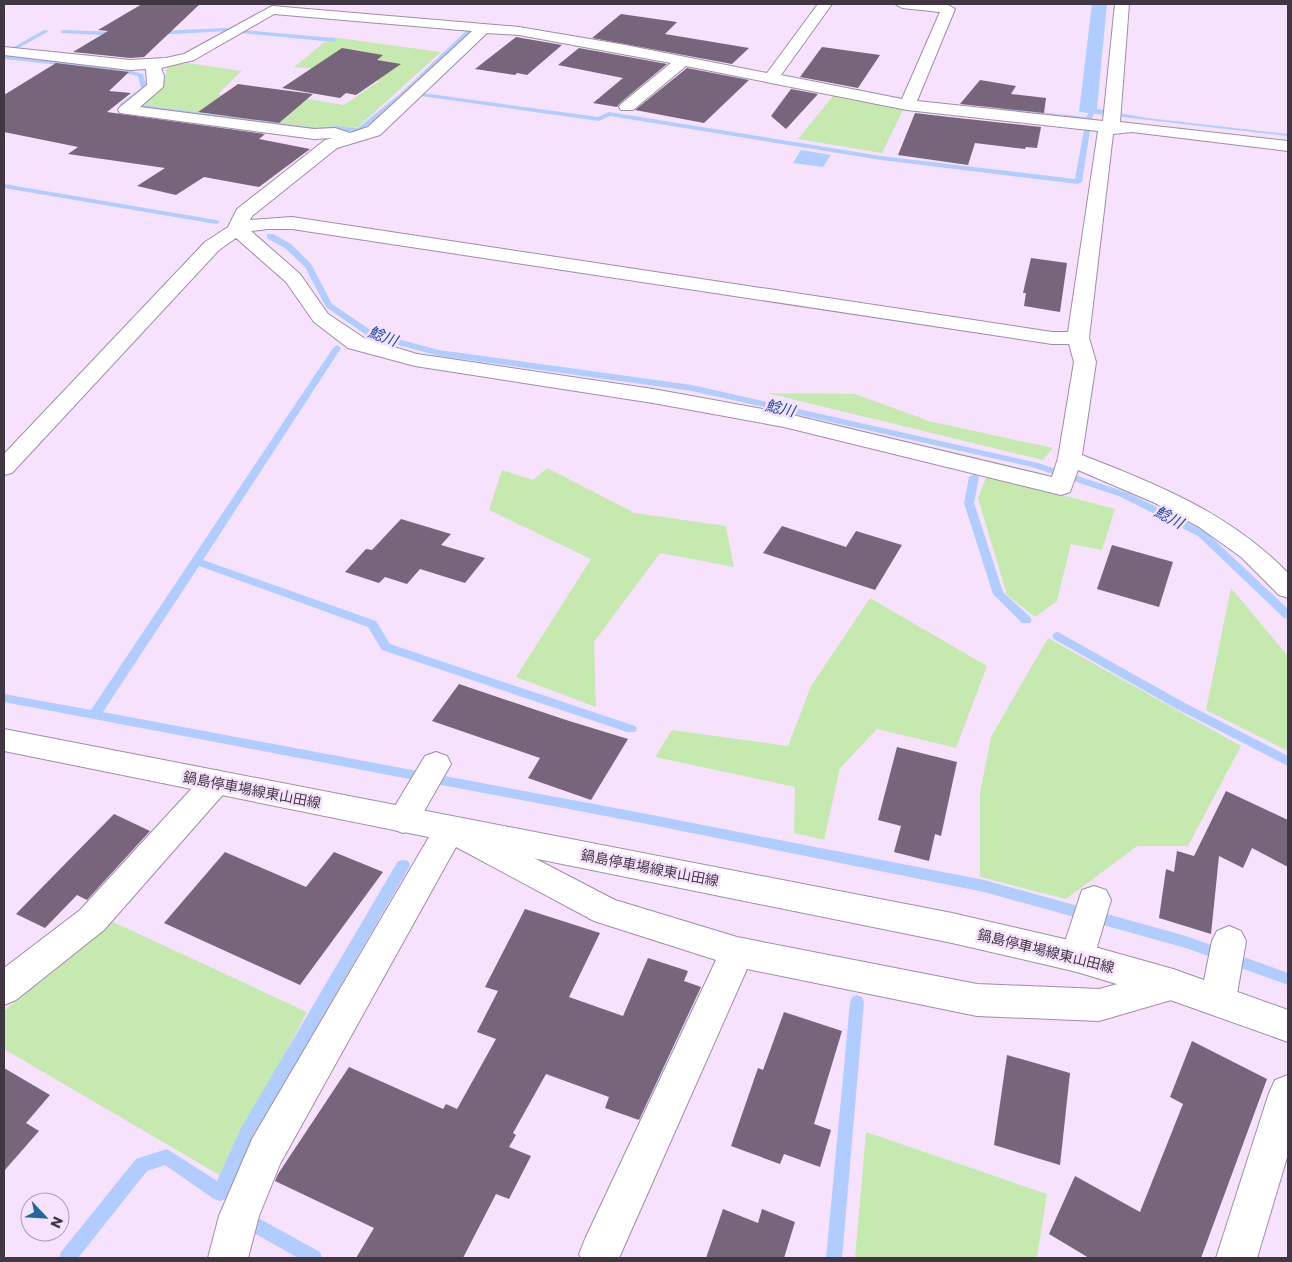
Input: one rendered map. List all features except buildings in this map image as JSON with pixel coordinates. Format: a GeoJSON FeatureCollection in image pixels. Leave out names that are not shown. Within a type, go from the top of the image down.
{"type":"FeatureCollection","features":[{"type":"Feature","properties":{"kind":"street"},"geometry":{"type":"LineString","coordinates":[[770,79],[825,4]]}},
{"type":"Feature","properties":{"kind":"street"},"geometry":{"type":"LineString","coordinates":[[902,4],[948,9],[907,105]]}},
{"type":"Feature","properties":{"kind":"street"},"geometry":{"type":"LineString","coordinates":[[237,229],[293,278],[321,318],[356,343],[414,360],[653,396],[784,420],[1061,487],[1070,458],[1085,362],[1078,338],[1105,132],[1112,118],[1122,4]]}},
{"type":"Feature","properties":{"kind":"street"},"geometry":{"type":"LineString","coordinates":[[4,52],[130,65],[153,65],[189,57],[273,7],[528,32],[907,105],[1112,118],[1132,127],[1288,146]]}},
{"type":"Feature","properties":{"kind":"street"},"geometry":{"type":"LineString","coordinates":[[435,23],[448,10]]}},
{"type":"Feature","properties":{"kind":"street"},"geometry":{"type":"LineString","coordinates":[[237,229],[244,213],[331,144],[374,131],[485,27]]}},
{"type":"Feature","properties":{"kind":"street"},"geometry":{"type":"LineString","coordinates":[[627,107],[682,61]]}},
{"type":"Feature","properties":{"kind":"street"},"geometry":{"type":"LineString","coordinates":[[153,65],[156,76],[155,87],[126,110],[314,134],[335,133],[348,138]]}},
{"type":"Feature","properties":{"kind":"street"},"geometry":{"type":"LineString","coordinates":[[4,468],[212,246],[237,229],[258,223],[292,223],[1052,338],[1078,338]]}},
{"type":"Feature","properties":{"kind":"street"},"geometry":{"type":"LineString","coordinates":[[1070,458],[1153,491],[1195,514],[1250,551],[1288,589]]}},
{"type":"Feature","properties":{"kind":"street","name":"鍋島停車場線東山田線"},"geometry":{"type":"LineString","coordinates":[[4,740],[952,928],[1077,957],[1173,985],[1223,970],[1288,1026]]}},
{"type":"Feature","properties":{"kind":"street"},"geometry":{"type":"LineString","coordinates":[[403,820],[428,777]]}},
{"type":"Feature","properties":{"kind":"street"},"geometry":{"type":"LineString","coordinates":[[4,989],[92,920],[216,782]]}},
{"type":"Feature","properties":{"kind":"street"},"geometry":{"type":"LineString","coordinates":[[228,1258],[239,1216],[266,1152],[450,829],[606,911],[737,952],[977,1000],[1099,1005],[1173,985]]}},
{"type":"Feature","properties":{"kind":"street"},"geometry":{"type":"LineString","coordinates":[[1077,957],[1090,913]]}},
{"type":"Feature","properties":{"kind":"street"},"geometry":{"type":"LineString","coordinates":[[600,1254],[737,952]]}},
{"type":"Feature","properties":{"kind":"street"},"geometry":{"type":"LineString","coordinates":[[1236,1258],[1288,1094]]}},
{"type":"Feature","properties":{"kind":"green space"},"geometry":{"type":"Polygon","coordinates":[[[331,37],[441,52],[358,127],[312,128],[142,105],[163,88],[167,67],[188,63],[242,71],[218,94],[282,105],[302,98],[344,105],[379,81],[352,72],[294,67],[331,37]]]}},
{"type":"Feature","properties":{"kind":"green space"},"geometry":{"type":"Polygon","coordinates":[[[833,96],[903,110],[882,153],[798,139],[833,96]]]}},
{"type":"Feature","properties":{"kind":"green space"},"geometry":{"type":"Polygon","coordinates":[[[767,393],[855,394],[929,421],[1053,448],[1043,460],[767,393]]]}},
{"type":"Feature","properties":{"kind":"green space"},"geometry":{"type":"Polygon","coordinates":[[[547,468],[635,513],[726,526],[734,567],[660,553],[594,642],[596,707],[516,677],[591,559],[489,510],[502,470],[533,480],[547,468]]]}},
{"type":"Feature","properties":{"kind":"green space"},"geometry":{"type":"Polygon","coordinates":[[[987,475],[1115,509],[1102,550],[1071,544],[1057,601],[1035,617],[1007,595],[978,498],[987,475]]]}},
{"type":"Feature","properties":{"kind":"green space"},"geometry":{"type":"Polygon","coordinates":[[[1231,588],[1288,656],[1288,751],[1206,710],[1231,588]]]}},
{"type":"Feature","properties":{"kind":"green space"},"geometry":{"type":"Polygon","coordinates":[[[870,598],[987,666],[956,748],[877,729],[840,768],[824,840],[794,833],[795,787],[655,757],[672,730],[788,746],[811,686],[870,598]]]}},
{"type":"Feature","properties":{"kind":"green space"},"geometry":{"type":"Polygon","coordinates":[[[1048,638],[1241,746],[1188,846],[1137,846],[1066,899],[980,877],[980,793],[991,737],[1048,638]]]}},
{"type":"Feature","properties":{"kind":"green space"},"geometry":{"type":"Polygon","coordinates":[[[113,922],[307,1012],[221,1176],[4,1049],[4,1011],[113,922]]]}},
{"type":"Feature","properties":{"kind":"green space"},"geometry":{"type":"Polygon","coordinates":[[[866,1132],[1047,1194],[1037,1258],[855,1258],[866,1132]]]}},
{"type":"Feature","properties":{"kind":"water"},"geometry":{"type":"Polygon","coordinates":[[[1092,4],[1107,4],[1097,109],[1147,118],[1288,134],[1288,136],[1079,112],[1092,4]]]}},
{"type":"Feature","properties":{"kind":"water"},"geometry":{"type":"Polygon","coordinates":[[[801,150],[831,155],[823,167],[793,163],[801,150]]]}},
{"type":"Feature","properties":{"kind":"waterway"},"geometry":{"type":"LineString","coordinates":[[156,33],[226,30]]}},
{"type":"Feature","properties":{"kind":"waterway"},"geometry":{"type":"LineString","coordinates":[[15,48],[46,31]]}},
{"type":"Feature","properties":{"kind":"waterway"},"geometry":{"type":"LineString","coordinates":[[142,107],[318,130],[335,128],[360,130],[404,93],[469,31]]}},
{"type":"Feature","properties":{"kind":"waterway"},"geometry":{"type":"LineString","coordinates":[[63,32],[120,34]]}},
{"type":"Feature","properties":{"kind":"waterway"},"geometry":{"type":"LineString","coordinates":[[243,32],[334,40]]}},
{"type":"Feature","properties":{"kind":"waterway"},"geometry":{"type":"LineString","coordinates":[[4,57],[117,69],[141,75],[144,89],[122,105]]}},
{"type":"Feature","properties":{"kind":"waterway"},"geometry":{"type":"LineString","coordinates":[[423,95],[599,119],[609,114],[881,158],[1078,182],[1087,130]]}},
{"type":"Feature","properties":{"kind":"waterway"},"geometry":{"type":"LineString","coordinates":[[1002,110],[1089,119],[1091,113]]}},
{"type":"Feature","properties":{"kind":"waterway","name":"鯰川"},"geometry":{"type":"LineString","coordinates":[[4,186],[216,222]]}},
{"type":"Feature","properties":{"kind":"waterway","name":"鯰川"},"geometry":{"type":"LineString","coordinates":[[270,236],[288,246],[308,266],[329,305],[372,335],[439,353],[692,388],[1035,465],[1125,495],[1202,534],[1288,615]]}},
{"type":"Feature","properties":{"kind":"waterway"},"geometry":{"type":"LineString","coordinates":[[196,561],[337,348]]}},
{"type":"Feature","properties":{"kind":"waterway"},"geometry":{"type":"LineString","coordinates":[[974,477],[969,503],[998,594],[1026,620]]}},
{"type":"Feature","properties":{"kind":"waterway"},"geometry":{"type":"LineString","coordinates":[[95,714],[196,561]]}},
{"type":"Feature","properties":{"kind":"waterway"},"geometry":{"type":"LineString","coordinates":[[196,561],[372,624],[386,647],[631,729]]}},
{"type":"Feature","properties":{"kind":"waterway"},"geometry":{"type":"LineString","coordinates":[[1058,636],[1179,705],[1288,761]]}},
{"type":"Feature","properties":{"kind":"waterway"},"geometry":{"type":"LineString","coordinates":[[4,698],[642,818],[984,886],[1186,942],[1288,979]]}},
{"type":"Feature","properties":{"kind":"waterway"},"geometry":{"type":"LineString","coordinates":[[67,1258],[142,1165],[167,1157],[220,1193],[247,1133],[403,865]]}},
{"type":"Feature","properties":{"kind":"waterway"},"geometry":{"type":"LineString","coordinates":[[834,1258],[857,1002]]}},
{"type":"Feature","properties":{"kind":"waterway"},"geometry":{"type":"LineString","coordinates":[[260,1227],[314,1258]]}}]}
